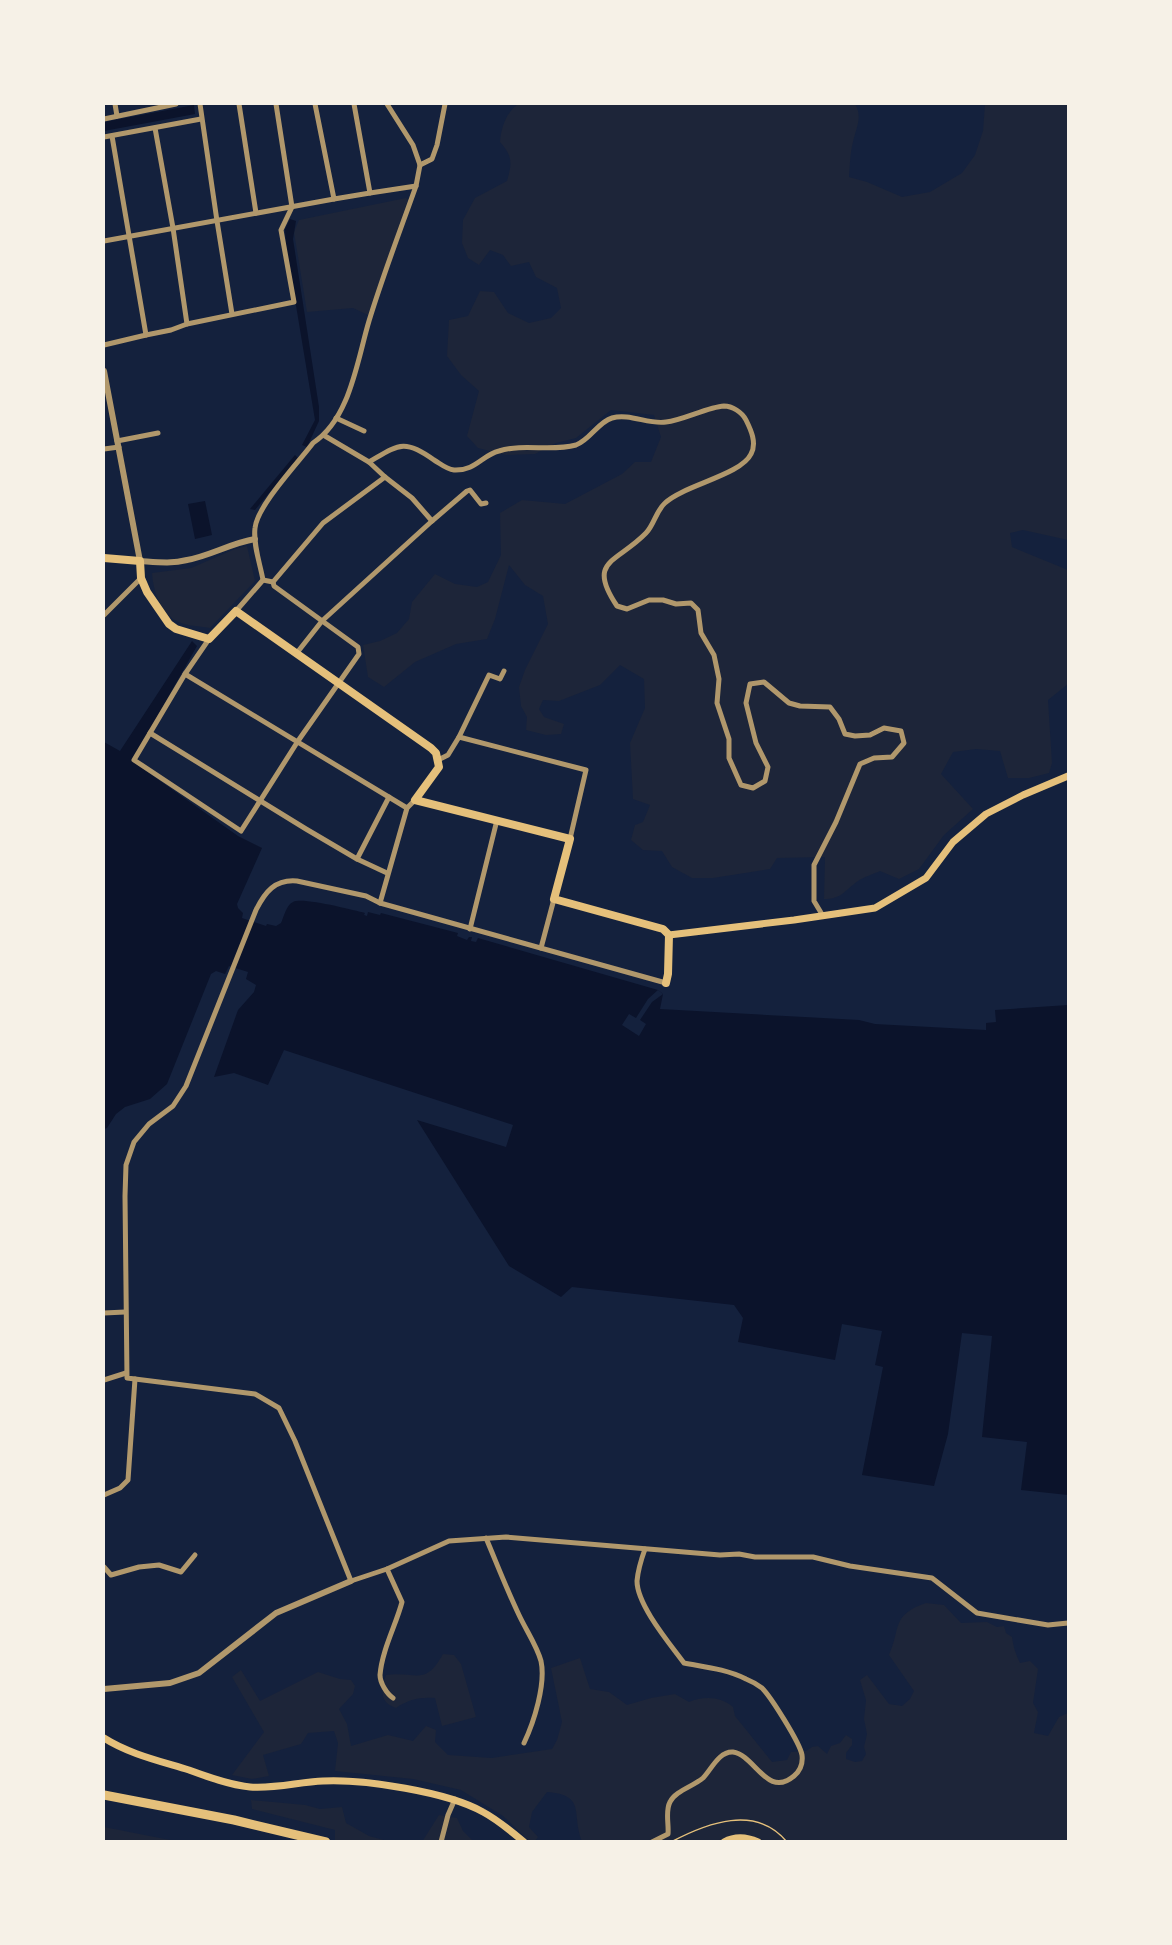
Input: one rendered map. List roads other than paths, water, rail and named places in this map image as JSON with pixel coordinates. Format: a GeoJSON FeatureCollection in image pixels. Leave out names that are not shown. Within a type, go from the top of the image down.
{"type":"FeatureCollection","features":[{"type":"Feature","properties":{"kind":"highway"},"geometry":{"type":"LineString","coordinates":[[104,558],[140,561],[141,578],[147,592],[169,624],[176,629],[209,639],[236,611],[431,748],[436,753],[439,767],[415,800],[570,839],[554,899],[663,929],[669,934],[666,983]]}},
{"type":"Feature","properties":{"kind":"highway"},"geometry":{"type":"LineString","coordinates":[[104,1795],[203,1814],[326,1842]]}},
{"type":"Feature","properties":{"kind":"main road"},"geometry":{"type":"LineString","coordinates":[[669,934],[875,908],[926,878],[953,842],[986,814],[1068,776]]}},
{"type":"Feature","properties":{"kind":"main road"},"geometry":{"type":"LineString","coordinates":[[104,1738],[127,1750],[158,1761],[249,1787],[324,1781],[363,1783],[455,1799],[483,1812],[524,1842]]}},
{"type":"Feature","properties":{"kind":"main road"},"geometry":{"type":"LineString","coordinates":[[724,1842],[744,1838],[758,1842]]}},
{"type":"Feature","properties":{"kind":"street"},"geometry":{"type":"LineString","coordinates":[[115,104],[117,116]]}},
{"type":"Feature","properties":{"kind":"street"},"geometry":{"type":"LineString","coordinates":[[104,118],[166,104],[176,104]]}},
{"type":"Feature","properties":{"kind":"street"},"geometry":{"type":"LineString","coordinates":[[200,104],[232,314]]}},
{"type":"Feature","properties":{"kind":"street"},"geometry":{"type":"LineString","coordinates":[[239,104],[256,213]]}},
{"type":"Feature","properties":{"kind":"street"},"geometry":{"type":"LineString","coordinates":[[104,345],[171,330],[186,324],[294,302],[281,230],[292,207],[276,104]]}},
{"type":"Feature","properties":{"kind":"street"},"geometry":{"type":"LineString","coordinates":[[315,104],[334,199]]}},
{"type":"Feature","properties":{"kind":"street"},"geometry":{"type":"LineString","coordinates":[[354,104],[370,193]]}},
{"type":"Feature","properties":{"kind":"street"},"geometry":{"type":"LineString","coordinates":[[263,579],[254,530],[259,513],[313,444],[325,436],[336,418],[356,376],[369,320],[416,186],[420,165],[413,145],[387,104]]}},
{"type":"Feature","properties":{"kind":"street"},"geometry":{"type":"LineString","coordinates":[[420,165],[432,159],[445,104]]}},
{"type":"Feature","properties":{"kind":"street"},"geometry":{"type":"LineString","coordinates":[[104,137],[201,119]]}},
{"type":"Feature","properties":{"kind":"street"},"geometry":{"type":"LineString","coordinates":[[155,128],[173,228],[186,324]]}},
{"type":"Feature","properties":{"kind":"street"},"geometry":{"type":"LineString","coordinates":[[112,136],[146,335]]}},
{"type":"Feature","properties":{"kind":"street"},"geometry":{"type":"LineString","coordinates":[[104,241],[416,186]]}},
{"type":"Feature","properties":{"kind":"street"},"geometry":{"type":"LineString","coordinates":[[104,371],[140,561],[166,563],[188,560],[255,539]]}},
{"type":"Feature","properties":{"kind":"street"},"geometry":{"type":"LineString","coordinates":[[369,462],[396,446],[402,445],[424,453],[445,467],[454,470],[469,469],[497,451],[525,447],[555,449],[579,444],[612,418],[633,418],[664,423],[723,406],[735,409],[744,417],[754,443],[751,454],[743,464],[664,503],[647,532],[606,566],[603,579],[609,595],[617,606],[627,609],[649,600],[663,600],[676,604],[692,603],[698,610],[701,633],[714,655],[719,679],[717,703],[729,739],[729,758],[741,785],[753,789],[765,781],[768,767],[756,743],[746,703],[750,684],[764,682],[789,703],[800,706],[830,707],[839,719],[845,734],[870,735],[884,728],[901,731],[904,743],[892,757],[874,758],[860,764],[836,822],[814,865],[814,902],[823,916]]}},
{"type":"Feature","properties":{"kind":"street"},"geometry":{"type":"LineString","coordinates":[[336,418],[364,431]]}},
{"type":"Feature","properties":{"kind":"street"},"geometry":{"type":"LineString","coordinates":[[104,449],[158,433]]}},
{"type":"Feature","properties":{"kind":"street"},"geometry":{"type":"LineString","coordinates":[[325,436],[369,462],[412,498],[432,521]]}},
{"type":"Feature","properties":{"kind":"street"},"geometry":{"type":"LineString","coordinates":[[273,582],[323,523],[385,477]]}},
{"type":"Feature","properties":{"kind":"street"},"geometry":{"type":"LineString","coordinates":[[297,654],[322,621],[432,521],[470,490],[481,504],[486,502]]}},
{"type":"Feature","properties":{"kind":"street"},"geometry":{"type":"LineString","coordinates":[[104,615],[141,578]]}},
{"type":"Feature","properties":{"kind":"street"},"geometry":{"type":"LineString","coordinates":[[209,639],[184,674],[134,760],[241,831],[297,741],[359,654],[358,647],[274,586],[273,582],[263,579]]}},
{"type":"Feature","properties":{"kind":"street"},"geometry":{"type":"LineString","coordinates":[[236,611],[263,579]]}},
{"type":"Feature","properties":{"kind":"street"},"geometry":{"type":"LineString","coordinates":[[438,760],[448,755],[459,737],[489,675],[500,679],[504,671]]}},
{"type":"Feature","properties":{"kind":"street"},"geometry":{"type":"LineString","coordinates":[[184,674],[407,808]]}},
{"type":"Feature","properties":{"kind":"street"},"geometry":{"type":"LineString","coordinates":[[150,733],[357,859],[387,873]]}},
{"type":"Feature","properties":{"kind":"street"},"geometry":{"type":"LineString","coordinates":[[459,737],[586,770],[570,839]]}},
{"type":"Feature","properties":{"kind":"street"},"geometry":{"type":"LineString","coordinates":[[357,859],[389,797]]}},
{"type":"Feature","properties":{"kind":"street"},"geometry":{"type":"LineString","coordinates":[[380,903],[407,808],[415,800]]}},
{"type":"Feature","properties":{"kind":"street"},"geometry":{"type":"LineString","coordinates":[[470,929],[497,820]]}},
{"type":"Feature","properties":{"kind":"street"},"geometry":{"type":"LineString","coordinates":[[351,1581],[295,1441],[279,1408],[255,1394],[127,1378],[126,1373],[124,1196],[126,1165],[134,1142],[149,1124],[173,1106],[186,1086],[251,921],[262,899],[279,882],[287,880],[315,884],[366,896],[380,903],[666,983]]}},
{"type":"Feature","properties":{"kind":"street"},"geometry":{"type":"LineString","coordinates":[[541,948],[554,899]]}},
{"type":"Feature","properties":{"kind":"street"},"geometry":{"type":"LineString","coordinates":[[104,1313],[125,1312]]}},
{"type":"Feature","properties":{"kind":"street"},"geometry":{"type":"LineString","coordinates":[[104,1380],[126,1373]]}},
{"type":"Feature","properties":{"kind":"street"},"geometry":{"type":"LineString","coordinates":[[104,1495],[120,1488],[128,1480],[135,1379]]}},
{"type":"Feature","properties":{"kind":"street"},"geometry":{"type":"LineString","coordinates":[[104,1689],[170,1683],[199,1673],[276,1613],[351,1581],[387,1569],[449,1541],[486,1538],[517,1537],[754,1557],[813,1557],[850,1566],[932,1578],[978,1613],[1048,1624],[1068,1623]]}},
{"type":"Feature","properties":{"kind":"street"},"geometry":{"type":"LineString","coordinates":[[486,1538],[510,1597],[541,1660],[542,1674],[537,1705],[524,1743]]}},
{"type":"Feature","properties":{"kind":"street"},"geometry":{"type":"LineString","coordinates":[[645,1549],[637,1584],[645,1605],[662,1633],[684,1663],[718,1668],[761,1687],[795,1740],[801,1753],[802,1765],[796,1775],[785,1782],[772,1782],[739,1754],[730,1752],[722,1755],[696,1784],[670,1801],[668,1834],[652,1842]]}},
{"type":"Feature","properties":{"kind":"street"},"geometry":{"type":"LineString","coordinates":[[104,1567],[111,1575],[139,1567],[159,1565],[181,1572],[195,1555]]}},
{"type":"Feature","properties":{"kind":"street"},"geometry":{"type":"LineString","coordinates":[[387,1569],[402,1602],[386,1649],[380,1677],[388,1695],[393,1698]]}},
{"type":"Feature","properties":{"kind":"street"},"geometry":{"type":"LineString","coordinates":[[441,1842],[455,1799]]}}]}
